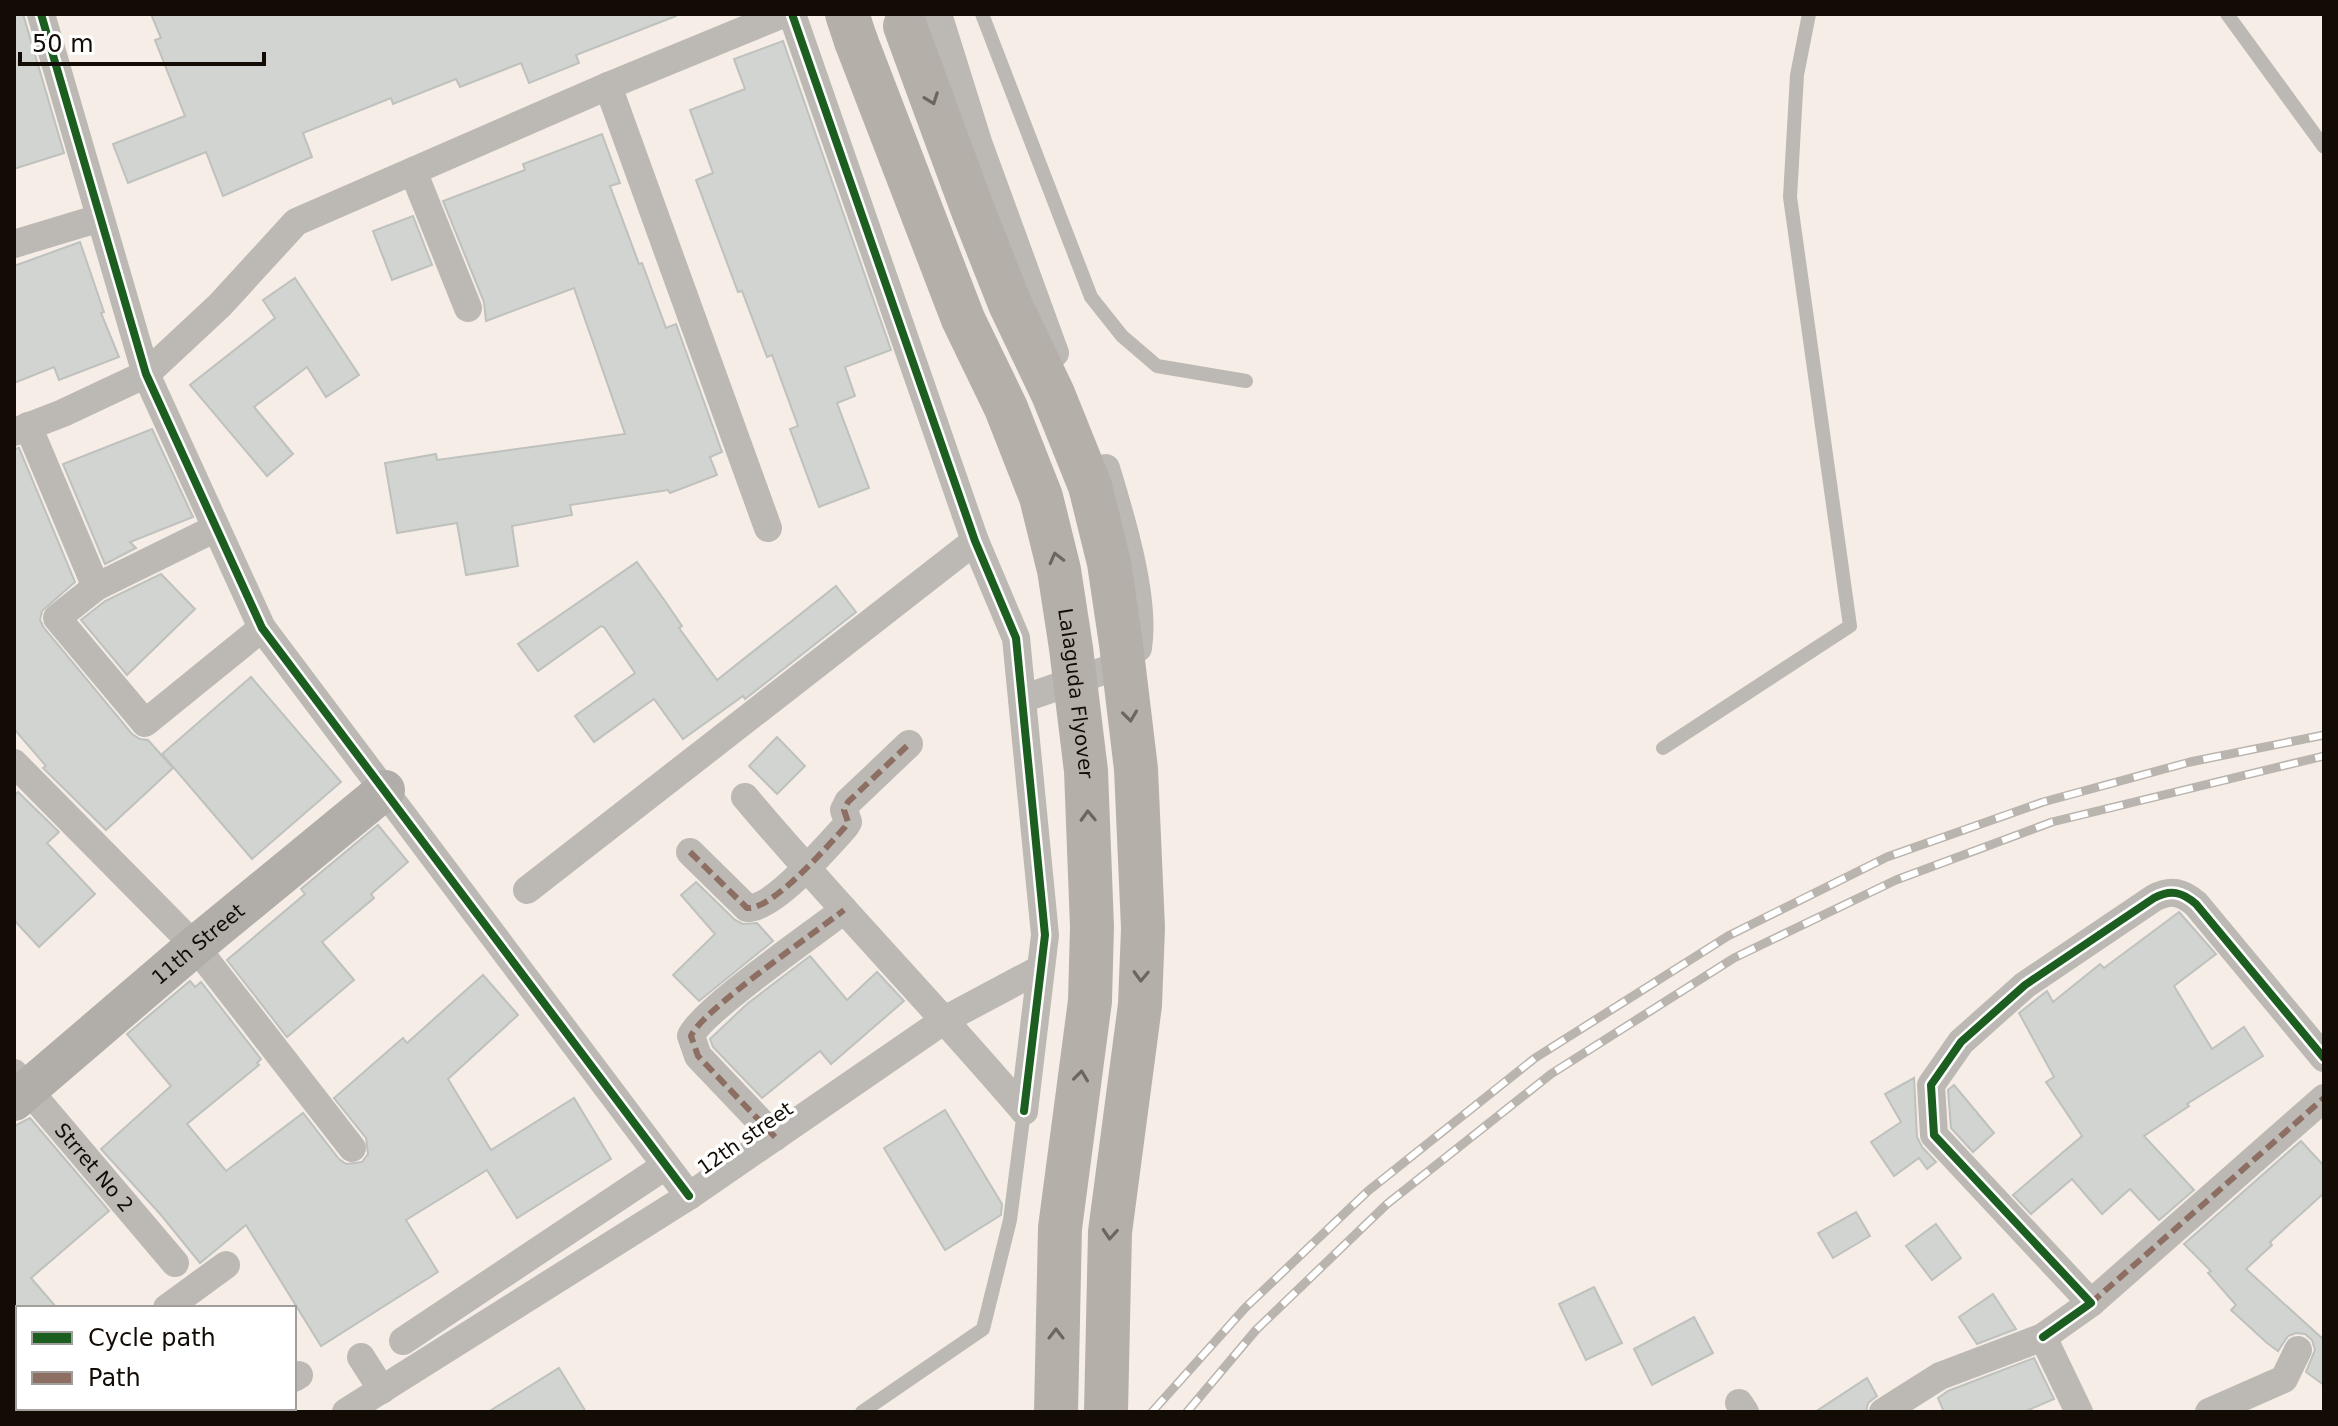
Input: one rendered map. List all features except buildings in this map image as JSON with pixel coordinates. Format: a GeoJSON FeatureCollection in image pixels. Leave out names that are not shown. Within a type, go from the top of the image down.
{"type":"FeatureCollection","features":[{"type":"Feature","properties":{"kind":"main road"},"geometry":{"type":"LineString","coordinates":[[914,18],[977,222],[1090,486],[1109,563],[1121,644],[1136,769],[1143,928],[1140,1005],[1110,1232],[1106,1412]]}},
{"type":"Feature","properties":{"kind":"main road","name":"Lalaguda Flyover"},"geometry":{"type":"LineString","coordinates":[[852,27],[952,291],[1006,408],[1041,497],[1059,570],[1071,648],[1086,771],[1092,927],[1090,1001],[1060,1228],[1056,1412]]}},
{"type":"Feature","properties":{"kind":"street"},"geometry":{"type":"LineString","coordinates":[[41,14],[146,374],[262,628],[689,1196]]}},
{"type":"Feature","properties":{"kind":"street"},"geometry":{"type":"LineString","coordinates":[[96,587],[21,429],[146,374],[220,305],[296,222],[608,86],[783,14]]}},
{"type":"Feature","properties":{"kind":"street"},"geometry":{"type":"LineString","coordinates":[[792,14],[975,541],[1016,638],[1045,935],[1024,1111]]}},
{"type":"Feature","properties":{"kind":"street"},"geometry":{"type":"LineString","coordinates":[[914,18],[978,142],[1047,334],[1105,464],[1124,525],[1141,628],[1138,648],[1106,670],[1022,699]]}},
{"type":"Feature","properties":{"kind":"street"},"geometry":{"type":"LineString","coordinates":[[608,86],[768,528]]}},
{"type":"Feature","properties":{"kind":"street"},"geometry":{"type":"LineString","coordinates":[[413,171],[468,308]]}},
{"type":"Feature","properties":{"kind":"street"},"geometry":{"type":"LineString","coordinates":[[14,244],[100,218]]}},
{"type":"Feature","properties":{"kind":"street"},"geometry":{"type":"LineString","coordinates":[[216,528],[96,587],[57,618],[145,723],[262,628]]}},
{"type":"Feature","properties":{"kind":"street"},"geometry":{"type":"LineString","coordinates":[[527,890],[975,541]]}},
{"type":"Feature","properties":{"kind":"street"},"geometry":{"type":"LineString","coordinates":[[690,852],[747,908],[760,906],[806,870],[845,827],[848,822],[844,810],[848,802],[909,744]]}},
{"type":"Feature","properties":{"kind":"street"},"geometry":{"type":"LineString","coordinates":[[14,763],[195,946],[352,1148]]}},
{"type":"Feature","properties":{"kind":"street","name":"11th Street"},"geometry":{"type":"LineString","coordinates":[[19,1087],[385,790]]}},
{"type":"Feature","properties":{"kind":"street"},"geometry":{"type":"LineString","coordinates":[[745,797],[806,870],[946,1019],[1024,1111]]}},
{"type":"Feature","properties":{"kind":"street"},"geometry":{"type":"LineString","coordinates":[[2091,1303],[1934,1135],[1931,1085],[1961,1042],[2025,985],[2154,898],[2174,892],[2196,904],[2324,1058]]}},
{"type":"Feature","properties":{"kind":"street"},"geometry":{"type":"LineString","coordinates":[[775,1137],[698,1056],[691,1036],[717,1007],[844,910]]}},
{"type":"Feature","properties":{"kind":"street","name":"12th street"},"geometry":{"type":"LineString","coordinates":[[346,1412],[689,1196],[946,1019],[1040,969]]}},
{"type":"Feature","properties":{"kind":"street","name":"Strret No 2"},"geometry":{"type":"LineString","coordinates":[[19,1087],[175,1263]]}},
{"type":"Feature","properties":{"kind":"street"},"geometry":{"type":"LineString","coordinates":[[1883,1412],[1940,1376],[2043,1337],[2091,1303],[2324,1098]]}},
{"type":"Feature","properties":{"kind":"street"},"geometry":{"type":"LineString","coordinates":[[403,1341],[427,1320],[665,1166]]}},
{"type":"Feature","properties":{"kind":"street"},"geometry":{"type":"LineString","coordinates":[[170,1306],[226,1265]]}},
{"type":"Feature","properties":{"kind":"street"},"geometry":{"type":"LineString","coordinates":[[427,1320],[444,1350]]}},
{"type":"Feature","properties":{"kind":"street"},"geometry":{"type":"LineString","coordinates":[[2043,1337],[2079,1412]]}},
{"type":"Feature","properties":{"kind":"street"},"geometry":{"type":"LineString","coordinates":[[2209,1412],[2284,1379],[2298,1350]]}},
{"type":"Feature","properties":{"kind":"street"},"geometry":{"type":"LineString","coordinates":[[361,1357],[382,1390]]}},
{"type":"Feature","properties":{"kind":"lane"},"geometry":{"type":"LineString","coordinates":[[982,14],[1091,297],[1122,336],[1157,366],[1246,381]]}},
{"type":"Feature","properties":{"kind":"lane"},"geometry":{"type":"LineString","coordinates":[[1663,748],[1850,626],[1790,197],[1797,75],[1809,14]]}},
{"type":"Feature","properties":{"kind":"lane"},"geometry":{"type":"LineString","coordinates":[[2227,14],[2324,147]]}},
{"type":"Feature","properties":{"kind":"lane"},"geometry":{"type":"LineString","coordinates":[[862,1412],[983,1329],[1010,1220],[1024,1111]]}},
{"type":"Feature","properties":{"kind":"railway"},"geometry":{"type":"LineString","coordinates":[[1152,1412],[1245,1308],[1368,1191],[1535,1058],[1728,936],[1887,857],[2043,802],[2190,762],[2324,735]]}},
{"type":"Feature","properties":{"kind":"railway"},"geometry":{"type":"LineString","coordinates":[[1187,1412],[1256,1330],[1387,1204],[1551,1074],[1734,958],[1896,880],[2052,822],[2324,756]]}},
{"type":"Feature","properties":{"kind":"marked path"},"geometry":{"type":"LineString","coordinates":[[690,852],[747,908],[758,906],[784,889],[826,848],[848,822],[844,810],[848,802],[909,744]]}},
{"type":"Feature","properties":{"kind":"marked path"},"geometry":{"type":"LineString","coordinates":[[775,1137],[698,1056],[691,1036],[699,1024],[736,991],[844,910]]}},
{"type":"Feature","properties":{"kind":"marked path"},"geometry":{"type":"LineString","coordinates":[[2091,1303],[2324,1098]]}},
{"type":"Feature","properties":{"kind":"cycle path"},"geometry":{"type":"LineString","coordinates":[[41,14],[146,374],[262,628],[689,1196]]}},
{"type":"Feature","properties":{"kind":"cycle path"},"geometry":{"type":"LineString","coordinates":[[792,14],[975,541],[1016,638],[1045,935],[1024,1111]]}},
{"type":"Feature","properties":{"kind":"cycle path"},"geometry":{"type":"LineString","coordinates":[[2043,1337],[2091,1303],[1934,1135],[1931,1085],[1961,1042],[2025,985],[2154,898],[2171,893],[2181,894],[2196,904],[2324,1058]]}}]}
